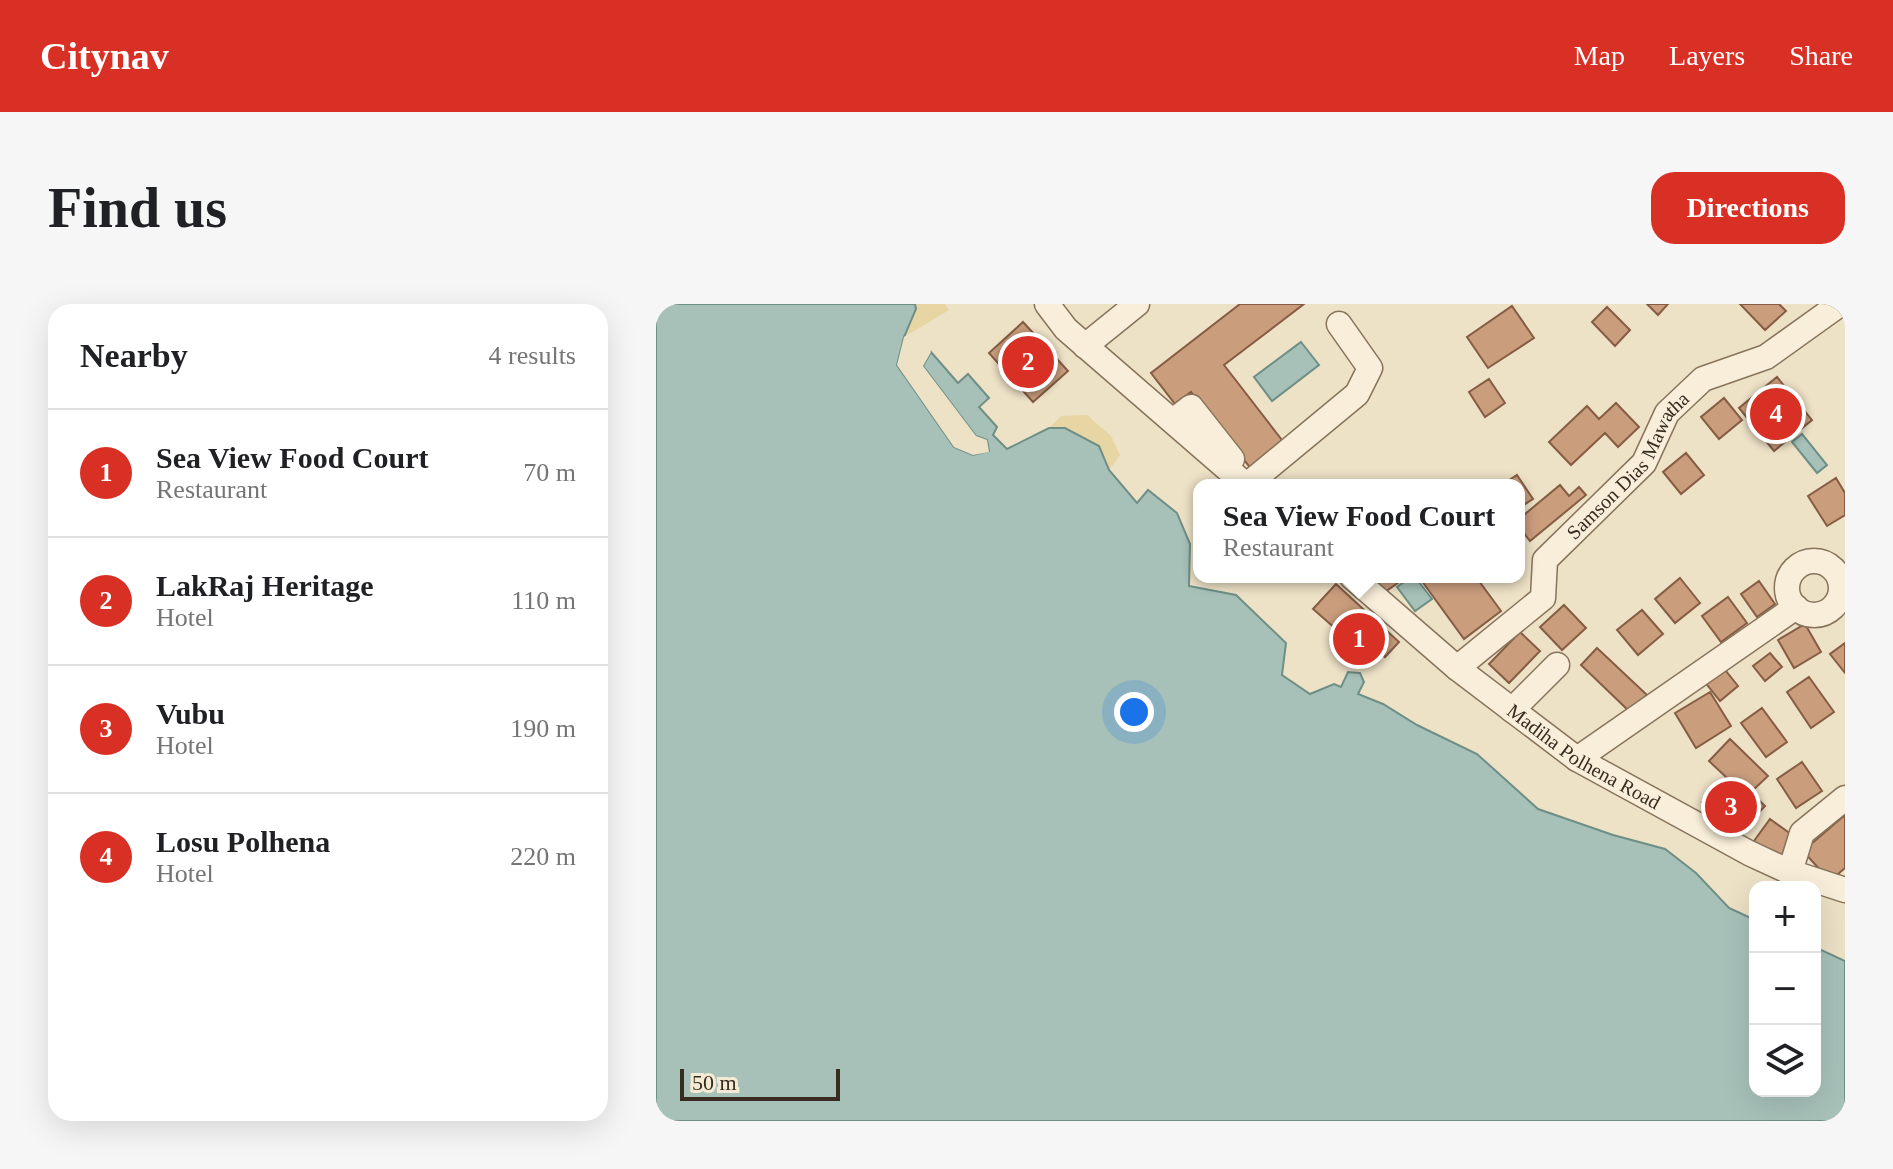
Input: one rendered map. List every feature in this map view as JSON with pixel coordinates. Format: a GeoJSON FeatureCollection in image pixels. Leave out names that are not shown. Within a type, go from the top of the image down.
{"type":"FeatureCollection","features":[{"type":"Feature","properties":{"kind":"street"},"geometry":{"type":"LineString","coordinates":[[1047,304],[1066,329],[1240,479]]}},
{"type":"Feature","properties":{"kind":"street"},"geometry":{"type":"LineString","coordinates":[[1085,346],[1137,304]]}},
{"type":"Feature","properties":{"kind":"street","name":"Samson Dias Mawatha"},"geometry":{"type":"LineString","coordinates":[[1457,668],[1543,598],[1545,560],[1644,463],[1667,413],[1703,379],[1766,357],[1840,304]]}},
{"type":"Feature","properties":{"kind":"street"},"geometry":{"type":"LineString","coordinates":[[1242,479],[1357,394],[1370,368],[1339,324]]}},
{"type":"Feature","properties":{"kind":"street","name":"Madiha Polhena Road"},"geometry":{"type":"LineString","coordinates":[[1359,583],[1457,668],[1577,759],[1749,853],[1790,872],[1845,890]]}},
{"type":"Feature","properties":{"kind":"street"},"geometry":{"type":"LineString","coordinates":[[1577,759],[1796,607]]}},
{"type":"Feature","properties":{"kind":"street"},"geometry":{"type":"LineString","coordinates":[[1512,710],[1557,665]]}},
{"type":"Feature","properties":{"kind":"street"},"geometry":{"type":"LineString","coordinates":[[1790,872],[1802,833],[1845,798]]}},
{"type":"Feature","properties":{"kind":"sand"},"geometry":{"type":"Polygon","coordinates":[[[915,304],[945,304],[949,310],[904,337],[916,309],[915,304]]]}},
{"type":"Feature","properties":{"kind":"sand"},"geometry":{"type":"Polygon","coordinates":[[[1087,415],[1111,436],[1120,455],[1109,470],[1099,446],[1065,428],[1049,428],[1061,416],[1087,415]]]}},
{"type":"Feature","properties":{"kind":"water"},"geometry":{"type":"Polygon","coordinates":[[[656,304],[915,304],[897,365],[954,447],[973,455],[989,451],[987,440],[976,436],[923,366],[931,352],[958,383],[968,374],[989,398],[979,407],[997,427],[993,435],[1007,449],[1049,428],[1065,428],[1099,446],[1109,470],[1137,503],[1148,490],[1177,513],[1190,544],[1189,586],[1236,595],[1286,643],[1282,675],[1310,694],[1334,684],[1341,687],[1348,672],[1360,673],[1364,682],[1358,694],[1477,754],[1538,809],[1665,849],[1696,873],[1729,908],[1749,917],[1749,1097],[1821,1097],[1821,950],[1845,961],[1845,1121],[656,1121],[656,304]]]}},
{"type":"Feature","properties":{"kind":"water"},"geometry":{"type":"Polygon","coordinates":[[[1301,342],[1319,365],[1272,401],[1254,377],[1301,342]]]}},
{"type":"Feature","properties":{"kind":"water"},"geometry":{"type":"Polygon","coordinates":[[[1802,434],[1827,465],[1817,473],[1792,442],[1802,434]]]}},
{"type":"Feature","properties":{"kind":"water"},"geometry":{"type":"Polygon","coordinates":[[[1403,583],[1420,583],[1432,599],[1415,611],[1397,587],[1403,583]]]}},
{"type":"Feature","properties":{"kind":"pier"},"geometry":{"type":"Polygon","coordinates":[[[909,334],[902,364],[957,444],[974,451],[985,449],[984,443],[973,438],[919,368],[929,349],[931,352],[923,366],[976,436],[987,440],[989,452],[973,455],[954,447],[897,365],[904,337],[909,334]]]}},
{"type":"Feature","properties":{"kind":"building"},"geometry":{"type":"Polygon","coordinates":[[[1240,304],[1304,304],[1224,365],[1285,444],[1252,470],[1191,392],[1175,404],[1151,373],[1240,304]]]}},
{"type":"Feature","properties":{"kind":"building"},"geometry":{"type":"Polygon","coordinates":[[[1647,304],[1668,304],[1658,315],[1647,304]]]}},
{"type":"Feature","properties":{"kind":"building"},"geometry":{"type":"Polygon","coordinates":[[[1740,304],[1779,304],[1786,311],[1765,330],[1740,304]]]}},
{"type":"Feature","properties":{"kind":"building"},"geometry":{"type":"Polygon","coordinates":[[[1512,306],[1534,338],[1488,368],[1467,337],[1512,306]]]}},
{"type":"Feature","properties":{"kind":"building"},"geometry":{"type":"Polygon","coordinates":[[[1607,307],[1630,330],[1615,346],[1592,322],[1607,307]]]}},
{"type":"Feature","properties":{"kind":"building"},"geometry":{"type":"Polygon","coordinates":[[[1023,322],[1068,371],[1033,402],[989,353],[1023,322]]]}},
{"type":"Feature","properties":{"kind":"building"},"geometry":{"type":"Polygon","coordinates":[[[1777,377],[1812,420],[1774,451],[1739,408],[1777,377]]]}},
{"type":"Feature","properties":{"kind":"building"},"geometry":{"type":"Polygon","coordinates":[[[1489,379],[1505,403],[1485,417],[1469,392],[1489,379]]]}},
{"type":"Feature","properties":{"kind":"building"},"geometry":{"type":"Polygon","coordinates":[[[1724,398],[1742,420],[1719,439],[1701,417],[1724,398]]]}},
{"type":"Feature","properties":{"kind":"building"},"geometry":{"type":"Polygon","coordinates":[[[1616,403],[1639,427],[1618,447],[1605,433],[1571,465],[1549,442],[1587,406],[1599,419],[1616,403]]]}},
{"type":"Feature","properties":{"kind":"building"},"geometry":{"type":"Polygon","coordinates":[[[1686,453],[1704,475],[1681,494],[1663,472],[1686,453]]]}},
{"type":"Feature","properties":{"kind":"building"},"geometry":{"type":"Polygon","coordinates":[[[1836,478],[1845,493],[1845,515],[1827,526],[1808,496],[1836,478]]]}},
{"type":"Feature","properties":{"kind":"building"},"geometry":{"type":"Polygon","coordinates":[[[1560,485],[1569,496],[1579,487],[1586,495],[1530,541],[1525,535],[1525,514],[1560,485]]]}},
{"type":"Feature","properties":{"kind":"building"},"geometry":{"type":"Polygon","coordinates":[[[1525,487],[1533,499],[1525,504],[1525,487]]]}},
{"type":"Feature","properties":{"kind":"building"},"geometry":{"type":"Polygon","coordinates":[[[1680,578],[1700,603],[1675,623],[1655,599],[1680,578]]]}},
{"type":"Feature","properties":{"kind":"building"},"geometry":{"type":"Polygon","coordinates":[[[1759,581],[1775,604],[1757,617],[1741,594],[1759,581]]]}},
{"type":"Feature","properties":{"kind":"building"},"geometry":{"type":"Polygon","coordinates":[[[1378,583],[1398,583],[1385,592],[1378,583]]]}},
{"type":"Feature","properties":{"kind":"building"},"geometry":{"type":"Polygon","coordinates":[[[1423,583],[1480,583],[1501,611],[1464,639],[1423,583]]]}},
{"type":"Feature","properties":{"kind":"building"},"geometry":{"type":"Polygon","coordinates":[[[1336,584],[1399,642],[1385,657],[1344,620],[1336,629],[1313,609],[1336,584]]]}},
{"type":"Feature","properties":{"kind":"building"},"geometry":{"type":"Polygon","coordinates":[[[1728,597],[1747,623],[1721,642],[1702,616],[1728,597]]]}},
{"type":"Feature","properties":{"kind":"building"},"geometry":{"type":"Polygon","coordinates":[[[1564,605],[1586,628],[1562,650],[1540,627],[1564,605]]]}},
{"type":"Feature","properties":{"kind":"building"},"geometry":{"type":"Polygon","coordinates":[[[1642,610],[1663,634],[1638,655],[1617,630],[1642,610]]]}},
{"type":"Feature","properties":{"kind":"building"},"geometry":{"type":"Polygon","coordinates":[[[1805,624],[1821,652],[1794,668],[1778,640],[1805,624]]]}},
{"type":"Feature","properties":{"kind":"building"},"geometry":{"type":"Polygon","coordinates":[[[1520,632],[1540,651],[1509,683],[1489,664],[1520,632]]]}},
{"type":"Feature","properties":{"kind":"building"},"geometry":{"type":"Polygon","coordinates":[[[1845,643],[1845,673],[1830,654],[1845,643]]]}},
{"type":"Feature","properties":{"kind":"building"},"geometry":{"type":"Polygon","coordinates":[[[1597,648],[1647,695],[1630,712],[1581,665],[1597,648]]]}},
{"type":"Feature","properties":{"kind":"building"},"geometry":{"type":"Polygon","coordinates":[[[1770,653],[1782,667],[1765,681],[1753,666],[1770,653]]]}},
{"type":"Feature","properties":{"kind":"building"},"geometry":{"type":"Polygon","coordinates":[[[1722,666],[1738,686],[1720,701],[1704,681],[1722,666]]]}},
{"type":"Feature","properties":{"kind":"building"},"geometry":{"type":"Polygon","coordinates":[[[1809,677],[1834,712],[1811,728],[1787,692],[1809,677]]]}},
{"type":"Feature","properties":{"kind":"building"},"geometry":{"type":"Polygon","coordinates":[[[1710,692],[1731,726],[1696,748],[1675,713],[1710,692]]]}},
{"type":"Feature","properties":{"kind":"building"},"geometry":{"type":"Polygon","coordinates":[[[1762,708],[1787,742],[1766,757],[1741,723],[1762,708]]]}},
{"type":"Feature","properties":{"kind":"building"},"geometry":{"type":"Polygon","coordinates":[[[1730,739],[1768,776],[1751,792],[1765,806],[1737,836],[1702,802],[1726,777],[1709,761],[1730,739]]]}},
{"type":"Feature","properties":{"kind":"building"},"geometry":{"type":"Polygon","coordinates":[[[1802,762],[1822,791],[1796,808],[1777,779],[1802,762]]]}},
{"type":"Feature","properties":{"kind":"building"},"geometry":{"type":"Polygon","coordinates":[[[1845,815],[1845,868],[1830,881],[1803,851],[1845,815]]]}},
{"type":"Feature","properties":{"kind":"building"},"geometry":{"type":"Polygon","coordinates":[[[1770,819],[1795,837],[1779,859],[1754,841],[1770,819]]]}},
{"type":"Feature","properties":{"kind":"place","name":"LakRaj Heritage"},"geometry":{"type":"Point","coordinates":[1028,362]}},
{"type":"Feature","properties":{"kind":"place","name":"Losu Polhena"},"geometry":{"type":"Point","coordinates":[1776,414]}},
{"type":"Feature","properties":{"kind":"place","name":"Sea View Food Court"},"geometry":{"type":"Point","coordinates":[1359,639]}},
{"type":"Feature","properties":{"kind":"place","name":"Vubu"},"geometry":{"type":"Point","coordinates":[1731,807]}}]}
